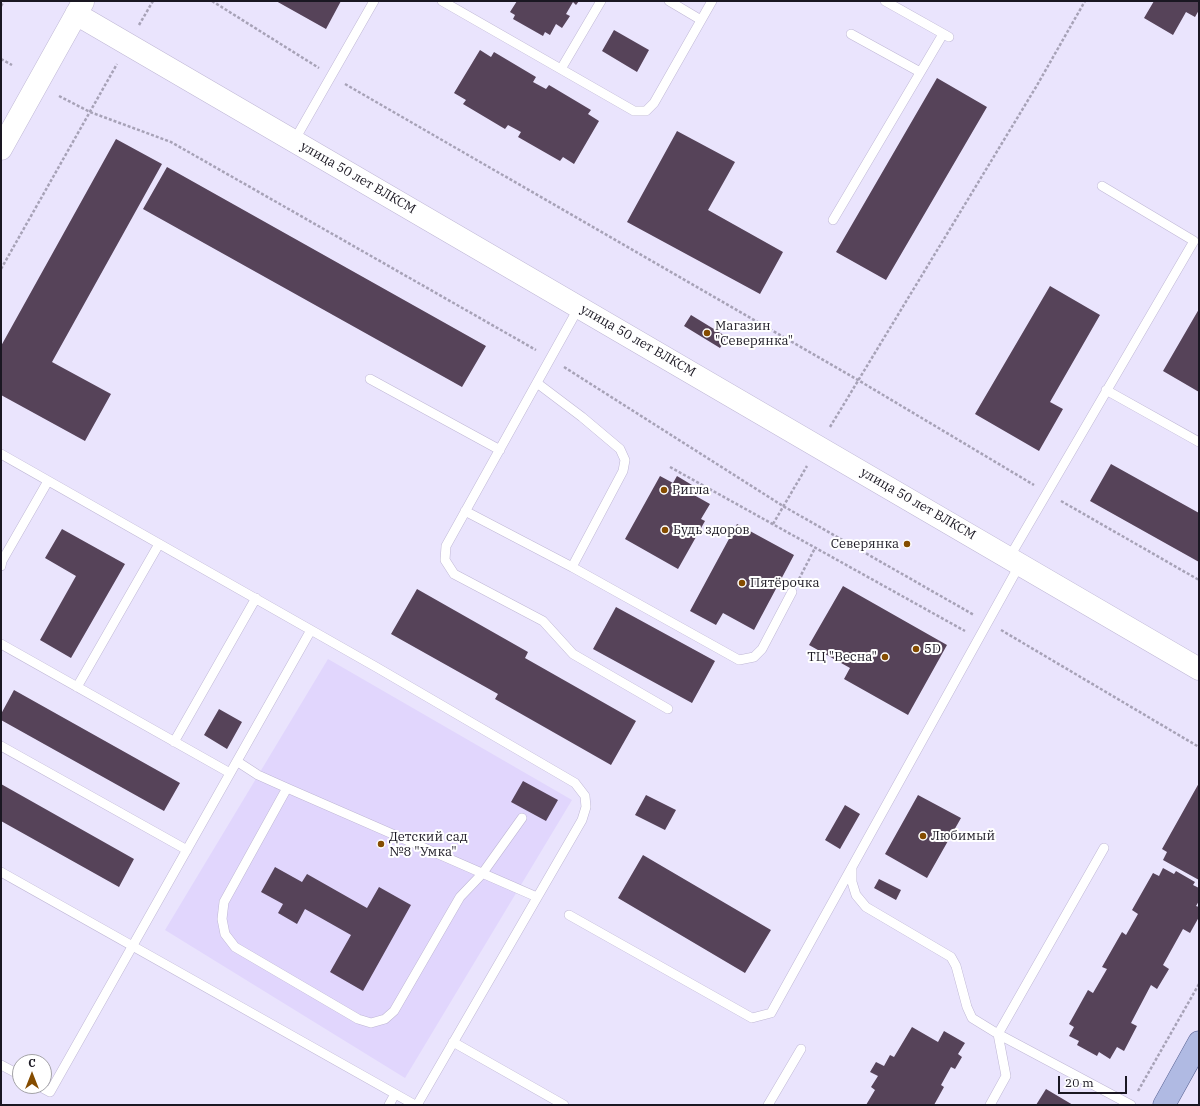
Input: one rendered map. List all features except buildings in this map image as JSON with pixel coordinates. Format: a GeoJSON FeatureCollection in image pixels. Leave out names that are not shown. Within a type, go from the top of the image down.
{"type":"FeatureCollection","features":[{"type":"Feature","properties":{"kind":"main road","name":"улица 50 лет ВЛКСМ"},"geometry":{"type":"LineString","coordinates":[[80,8],[128,44],[1199,669]]}},
{"type":"Feature","properties":{"kind":"main road"},"geometry":{"type":"LineString","coordinates":[[1,149],[80,8]]}},
{"type":"Feature","properties":{"kind":"main road"},"geometry":{"type":"LineString","coordinates":[[1164,1105],[1199,1042]]}},
{"type":"Feature","properties":{"kind":"lane"},"geometry":{"type":"LineString","coordinates":[[294,141],[374,1]]}},
{"type":"Feature","properties":{"kind":"lane"},"geometry":{"type":"LineString","coordinates":[[442,1],[634,112],[646,111],[654,103],[712,1]]}},
{"type":"Feature","properties":{"kind":"lane"},"geometry":{"type":"LineString","coordinates":[[561,69],[601,1]]}},
{"type":"Feature","properties":{"kind":"lane"},"geometry":{"type":"LineString","coordinates":[[669,1],[701,20]]}},
{"type":"Feature","properties":{"kind":"lane"},"geometry":{"type":"LineString","coordinates":[[833,220],[920,72],[946,35],[885,1]]}},
{"type":"Feature","properties":{"kind":"lane"},"geometry":{"type":"LineString","coordinates":[[851,34],[920,72]]}},
{"type":"Feature","properties":{"kind":"lane"},"geometry":{"type":"LineString","coordinates":[[569,915],[752,1018],[771,1013],[988,622],[1047,492],[1194,241],[1102,186]]}},
{"type":"Feature","properties":{"kind":"lane"},"geometry":{"type":"LineString","coordinates":[[579,307],[446,546],[445,560],[454,574],[543,622],[573,654],[668,709]]}},
{"type":"Feature","properties":{"kind":"lane"},"geometry":{"type":"LineString","coordinates":[[370,379],[500,450]]}},
{"type":"Feature","properties":{"kind":"lane"},"geometry":{"type":"LineString","coordinates":[[537,383],[582,417],[620,449],[625,460],[623,471],[572,567]]}},
{"type":"Feature","properties":{"kind":"lane"},"geometry":{"type":"LineString","coordinates":[[1106,390],[1199,442]]}},
{"type":"Feature","properties":{"kind":"lane"},"geometry":{"type":"LineString","coordinates":[[1,454],[256,598],[575,783],[585,796],[586,807],[582,820],[416,1105],[1,872]]}},
{"type":"Feature","properties":{"kind":"lane"},"geometry":{"type":"LineString","coordinates":[[1,563],[48,481]]}},
{"type":"Feature","properties":{"kind":"lane"},"geometry":{"type":"LineString","coordinates":[[465,511],[572,567],[739,660],[754,657],[762,649],[792,592]]}},
{"type":"Feature","properties":{"kind":"lane"},"geometry":{"type":"LineString","coordinates":[[77,688],[159,544]]}},
{"type":"Feature","properties":{"kind":"lane"},"geometry":{"type":"LineString","coordinates":[[174,742],[256,598]]}},
{"type":"Feature","properties":{"kind":"lane"},"geometry":{"type":"LineString","coordinates":[[52,1088],[230,773],[238,762],[311,630]]}},
{"type":"Feature","properties":{"kind":"lane"},"geometry":{"type":"LineString","coordinates":[[1,644],[230,773]]}},
{"type":"Feature","properties":{"kind":"lane"},"geometry":{"type":"LineString","coordinates":[[1,746],[187,850]]}},
{"type":"Feature","properties":{"kind":"lane"},"geometry":{"type":"LineString","coordinates":[[238,762],[258,775],[286,788],[537,897]]}},
{"type":"Feature","properties":{"kind":"lane"},"geometry":{"type":"LineString","coordinates":[[286,788],[224,902],[222,919],[225,934],[235,947],[358,1019],[371,1023],[385,1019],[394,1011],[460,897],[482,874],[522,818]]}},
{"type":"Feature","properties":{"kind":"lane"},"geometry":{"type":"LineString","coordinates":[[990,1105],[1006,1076],[998,1034],[1104,848]]}},
{"type":"Feature","properties":{"kind":"lane"},"geometry":{"type":"LineString","coordinates":[[852,866],[852,882],[856,895],[866,907],[951,956],[956,966],[967,1007],[972,1018],[998,1034],[1131,1105]]}},
{"type":"Feature","properties":{"kind":"lane"},"geometry":{"type":"LineString","coordinates":[[453,1042],[564,1105]]}},
{"type":"Feature","properties":{"kind":"lane"},"geometry":{"type":"LineString","coordinates":[[768,1105],[801,1049]]}},
{"type":"Feature","properties":{"kind":"lane"},"geometry":{"type":"LineString","coordinates":[[1,1065],[12,1071]]}},
{"type":"Feature","properties":{"kind":"lane"},"geometry":{"type":"LineString","coordinates":[[389,1105],[395,1094]]}},
{"type":"Feature","properties":{"kind":"path"},"geometry":{"type":"LineString","coordinates":[[1,6],[4,1]]}},
{"type":"Feature","properties":{"kind":"path"},"geometry":{"type":"LineString","coordinates":[[1,269],[152,1]]}},
{"type":"Feature","properties":{"kind":"path"},"geometry":{"type":"LineString","coordinates":[[212,1],[331,75],[858,380],[1199,580]]}},
{"type":"Feature","properties":{"kind":"path"},"geometry":{"type":"LineString","coordinates":[[858,380],[1036,87],[1084,1]]}},
{"type":"Feature","properties":{"kind":"path"},"geometry":{"type":"LineString","coordinates":[[1,59],[12,65]]}},
{"type":"Feature","properties":{"kind":"path"},"geometry":{"type":"LineString","coordinates":[[59,96],[90,112],[171,142],[551,358],[783,506],[988,622],[1199,747]]}},
{"type":"Feature","properties":{"kind":"path"},"geometry":{"type":"LineString","coordinates":[[670,467],[978,639]]}},
{"type":"Feature","properties":{"kind":"path"},"geometry":{"type":"LineString","coordinates":[[792,592],[815,547]]}},
{"type":"Feature","properties":{"kind":"path"},"geometry":{"type":"LineString","coordinates":[[1131,1105],[1199,984]]}},
{"type":"Feature","properties":{"kind":"shaded area","name":"Детский сад №8 \"Умка\""},"geometry":{"type":"Polygon","coordinates":[[[328,659],[572,800],[405,1078],[165,930],[328,659]]]}},
{"type":"Feature","properties":{"kind":"place","name":"Магазин \"Северянка\""},"geometry":{"type":"Point","coordinates":[707,333]}},
{"type":"Feature","properties":{"kind":"place","name":"Ригла"},"geometry":{"type":"Point","coordinates":[664,490]}},
{"type":"Feature","properties":{"kind":"place","name":"Будь здоров"},"geometry":{"type":"Point","coordinates":[665,530]}},
{"type":"Feature","properties":{"kind":"place","name":"Северянка"},"geometry":{"type":"Point","coordinates":[907,544]}},
{"type":"Feature","properties":{"kind":"place","name":"Пятёрочка"},"geometry":{"type":"Point","coordinates":[742,583]}},
{"type":"Feature","properties":{"kind":"place","name":"5D"},"geometry":{"type":"Point","coordinates":[916,649]}},
{"type":"Feature","properties":{"kind":"place","name":"ТЦ \"Весна\""},"geometry":{"type":"Point","coordinates":[885,657]}},
{"type":"Feature","properties":{"kind":"place","name":"Любимый"},"geometry":{"type":"Point","coordinates":[923,836]}},
{"type":"Feature","properties":{"kind":"place","name":"Детский сад №8 \"Умка\""},"geometry":{"type":"Point","coordinates":[381,844]}}]}
